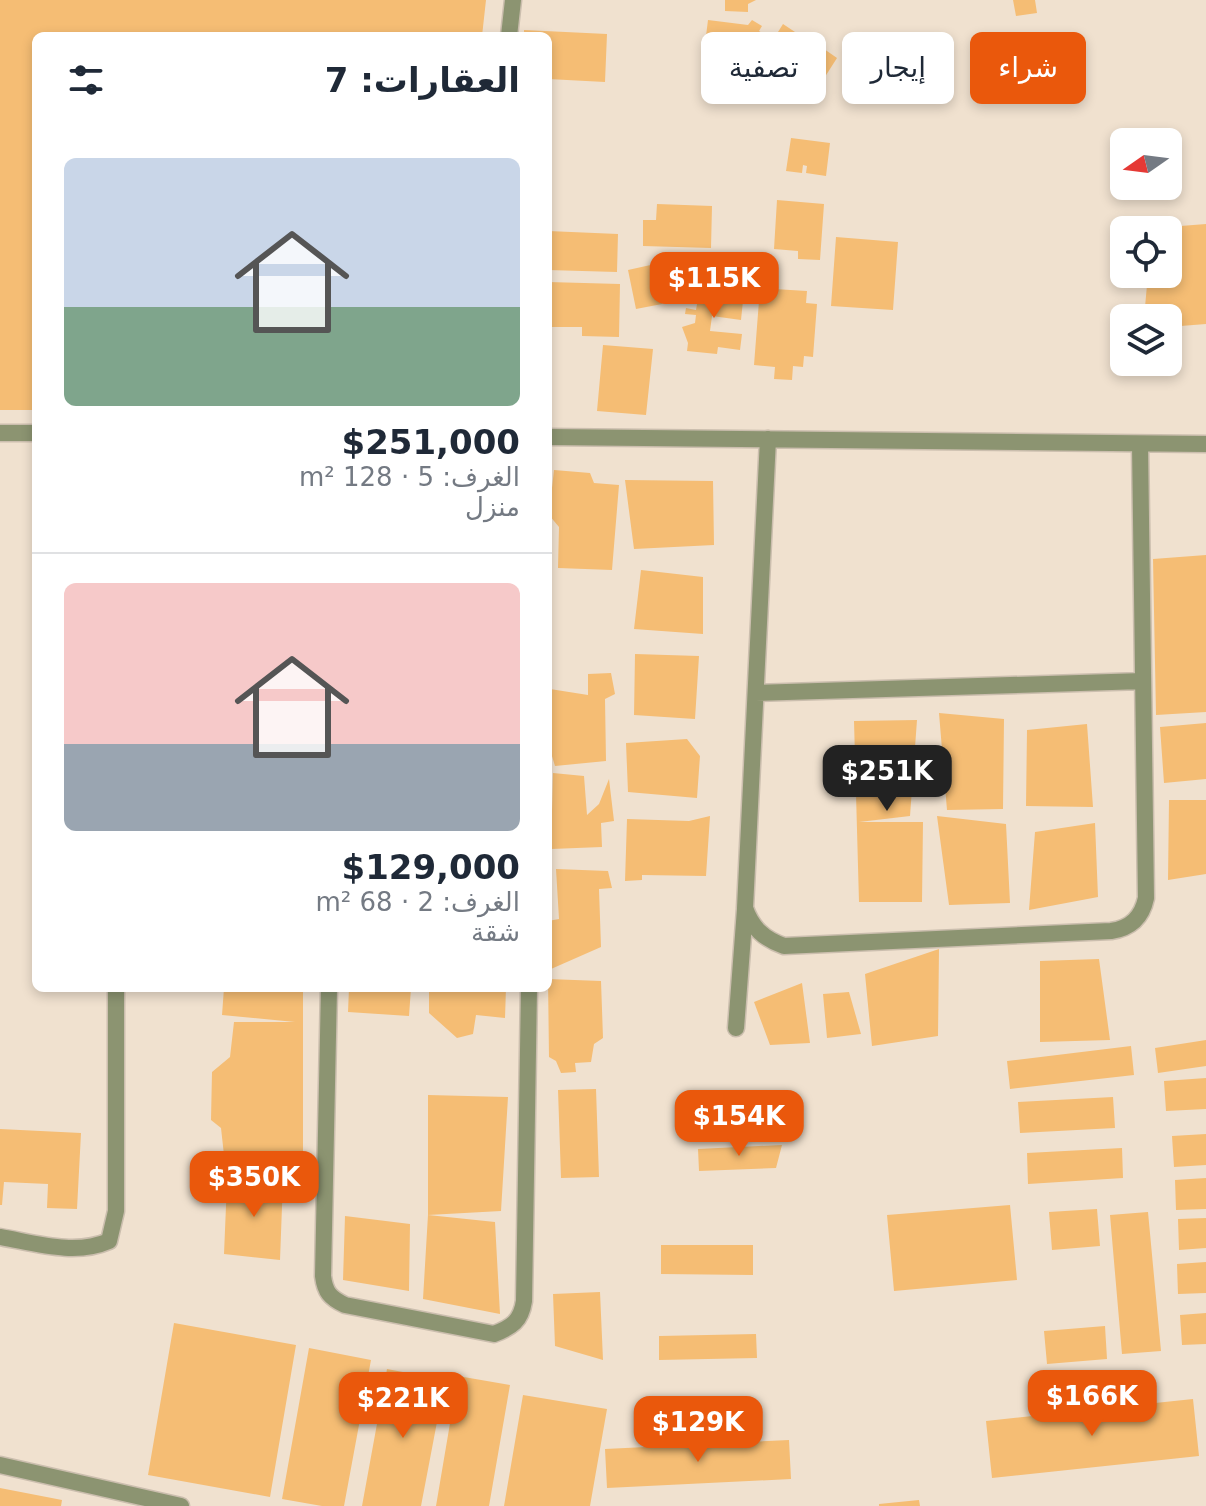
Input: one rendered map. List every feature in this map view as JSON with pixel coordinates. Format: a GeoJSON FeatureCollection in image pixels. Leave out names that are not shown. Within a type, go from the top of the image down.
{"type":"FeatureCollection","features":[{"type":"Feature","properties":{"kind":"street"},"geometry":{"type":"LineString","coordinates":[[509,32],[513,0]]}},
{"type":"Feature","properties":{"kind":"street"},"geometry":{"type":"LineString","coordinates":[[0,433],[32,433]]}},
{"type":"Feature","properties":{"kind":"street"},"geometry":{"type":"LineString","coordinates":[[552,437],[1206,444]]}},
{"type":"Feature","properties":{"kind":"street"},"geometry":{"type":"LineString","coordinates":[[736,1028],[745,908],[768,439]]}},
{"type":"Feature","properties":{"kind":"street"},"geometry":{"type":"LineString","coordinates":[[745,908],[755,928],[763,936],[784,946],[1111,931],[1128,926],[1141,914],[1146,898],[1140,444]]}},
{"type":"Feature","properties":{"kind":"street"},"geometry":{"type":"LineString","coordinates":[[756,693],[1143,681]]}},
{"type":"Feature","properties":{"kind":"street"},"geometry":{"type":"LineString","coordinates":[[0,1237],[70,1248],[92,1248],[109,1241],[116,1211],[116,992]]}},
{"type":"Feature","properties":{"kind":"street"},"geometry":{"type":"LineString","coordinates":[[329,992],[325,1290],[332,1299],[345,1305],[494,1334],[511,1328],[521,1315],[524,1301],[529,992]]}},
{"type":"Feature","properties":{"kind":"street"},"geometry":{"type":"LineString","coordinates":[[0,1465],[181,1506]]}},
{"type":"Feature","properties":{"kind":"building"},"geometry":{"type":"Polygon","coordinates":[[[0,0],[486,0],[482,32],[32,32],[32,410],[0,410],[0,0]]]}},
{"type":"Feature","properties":{"kind":"building"},"geometry":{"type":"Polygon","coordinates":[[[725,0],[756,0],[748,4],[748,12],[725,11],[725,0]]]}},
{"type":"Feature","properties":{"kind":"building"},"geometry":{"type":"Polygon","coordinates":[[[1013,0],[1035,0],[1037,13],[1016,16],[1013,0]]]}},
{"type":"Feature","properties":{"kind":"building"},"geometry":{"type":"Polygon","coordinates":[[[708,20],[748,25],[752,20],[762,26],[761,32],[706,32],[708,20]]]}},
{"type":"Feature","properties":{"kind":"building"},"geometry":{"type":"Polygon","coordinates":[[[783,24],[795,32],[778,32],[783,24]]]}},
{"type":"Feature","properties":{"kind":"building"},"geometry":{"type":"Polygon","coordinates":[[[524,30],[607,34],[605,82],[552,79],[552,32],[524,30]]]}},
{"type":"Feature","properties":{"kind":"building"},"geometry":{"type":"Polygon","coordinates":[[[826,50],[837,58],[826,75],[826,50]]]}},
{"type":"Feature","properties":{"kind":"building"},"geometry":{"type":"Polygon","coordinates":[[[791,138],[830,143],[826,176],[806,173],[807,166],[803,165],[802,173],[786,171],[791,138]]]}},
{"type":"Feature","properties":{"kind":"building"},"geometry":{"type":"Polygon","coordinates":[[[777,200],[824,204],[820,260],[798,259],[798,251],[774,249],[777,200]]]}},
{"type":"Feature","properties":{"kind":"building"},"geometry":{"type":"Polygon","coordinates":[[[657,204],[712,206],[711,248],[643,246],[643,220],[656,220],[657,204]]]}},
{"type":"Feature","properties":{"kind":"building"},"geometry":{"type":"Polygon","coordinates":[[[1206,224],[1206,324],[1182,326],[1182,304],[1145,304],[1147,288],[1182,288],[1182,226],[1206,224]]]}},
{"type":"Feature","properties":{"kind":"building"},"geometry":{"type":"Polygon","coordinates":[[[552,231],[618,234],[617,272],[552,270],[552,231]]]}},
{"type":"Feature","properties":{"kind":"building"},"geometry":{"type":"Polygon","coordinates":[[[836,237],[898,242],[893,310],[831,306],[836,237]]]}},
{"type":"Feature","properties":{"kind":"building"},"geometry":{"type":"Polygon","coordinates":[[[655,264],[657,274],[676,270],[680,289],[660,293],[662,304],[636,309],[628,270],[655,264]]]}},
{"type":"Feature","properties":{"kind":"building"},"geometry":{"type":"Polygon","coordinates":[[[552,282],[620,284],[619,337],[582,336],[582,327],[552,327],[552,282]]]}},
{"type":"Feature","properties":{"kind":"building"},"geometry":{"type":"Polygon","coordinates":[[[705,286],[744,291],[741,320],[712,316],[710,331],[742,334],[740,350],[718,347],[717,354],[687,351],[688,343],[682,327],[695,323],[696,315],[685,314],[686,308],[696,310],[699,292],[705,293],[705,286]]]}},
{"type":"Feature","properties":{"kind":"building"},"geometry":{"type":"Polygon","coordinates":[[[760,288],[807,291],[806,303],[817,304],[813,357],[804,356],[803,367],[793,366],[792,380],[774,379],[775,367],[754,365],[760,288]]]}},
{"type":"Feature","properties":{"kind":"building"},"geometry":{"type":"Polygon","coordinates":[[[603,345],[653,349],[646,415],[597,411],[603,345]]]}},
{"type":"Feature","properties":{"kind":"building"},"geometry":{"type":"Polygon","coordinates":[[[554,470],[590,473],[594,483],[619,485],[612,570],[558,568],[559,527],[552,519],[554,470]]]}},
{"type":"Feature","properties":{"kind":"building"},"geometry":{"type":"Polygon","coordinates":[[[625,480],[713,481],[714,545],[634,549],[625,480]]]}},
{"type":"Feature","properties":{"kind":"building"},"geometry":{"type":"Polygon","coordinates":[[[1206,555],[1206,712],[1156,715],[1153,559],[1206,555]]]}},
{"type":"Feature","properties":{"kind":"building"},"geometry":{"type":"Polygon","coordinates":[[[641,570],[703,577],[703,634],[634,629],[641,570]]]}},
{"type":"Feature","properties":{"kind":"building"},"geometry":{"type":"Polygon","coordinates":[[[635,654],[699,656],[695,719],[634,715],[635,654]]]}},
{"type":"Feature","properties":{"kind":"building"},"geometry":{"type":"Polygon","coordinates":[[[611,673],[615,694],[605,699],[606,761],[555,766],[552,756],[552,689],[588,695],[588,674],[611,673]]]}},
{"type":"Feature","properties":{"kind":"building"},"geometry":{"type":"Polygon","coordinates":[[[939,713],[1004,719],[1003,809],[947,810],[939,713]]]}},
{"type":"Feature","properties":{"kind":"building"},"geometry":{"type":"Polygon","coordinates":[[[917,720],[910,816],[859,822],[923,822],[922,902],[859,902],[854,721],[917,720]]]}},
{"type":"Feature","properties":{"kind":"building"},"geometry":{"type":"Polygon","coordinates":[[[1206,723],[1206,779],[1164,783],[1160,727],[1206,723]]]}},
{"type":"Feature","properties":{"kind":"building"},"geometry":{"type":"Polygon","coordinates":[[[1087,724],[1093,807],[1026,806],[1027,730],[1087,724]]]}},
{"type":"Feature","properties":{"kind":"building"},"geometry":{"type":"Polygon","coordinates":[[[687,739],[700,756],[697,798],[628,792],[626,743],[687,739]]]}},
{"type":"Feature","properties":{"kind":"building"},"geometry":{"type":"Polygon","coordinates":[[[553,773],[584,776],[587,815],[599,804],[609,779],[614,821],[601,823],[602,847],[552,849],[553,773]]]}},
{"type":"Feature","properties":{"kind":"building"},"geometry":{"type":"Polygon","coordinates":[[[1169,800],[1206,800],[1206,874],[1168,880],[1169,800]]]}},
{"type":"Feature","properties":{"kind":"building"},"geometry":{"type":"Polygon","coordinates":[[[710,816],[706,876],[642,875],[642,880],[625,881],[627,819],[689,821],[710,816]]]}},
{"type":"Feature","properties":{"kind":"building"},"geometry":{"type":"Polygon","coordinates":[[[937,816],[1006,824],[1010,903],[949,905],[937,816]]]}},
{"type":"Feature","properties":{"kind":"building"},"geometry":{"type":"Polygon","coordinates":[[[1095,823],[1098,897],[1029,910],[1035,832],[1095,823]]]}},
{"type":"Feature","properties":{"kind":"building"},"geometry":{"type":"Polygon","coordinates":[[[556,869],[608,871],[612,888],[599,889],[601,947],[552,969],[552,920],[559,919],[556,869]]]}},
{"type":"Feature","properties":{"kind":"building"},"geometry":{"type":"Polygon","coordinates":[[[939,949],[938,1036],[872,1046],[865,974],[939,949]]]}},
{"type":"Feature","properties":{"kind":"building"},"geometry":{"type":"Polygon","coordinates":[[[1099,959],[1110,1040],[1040,1042],[1040,961],[1099,959]]]}},
{"type":"Feature","properties":{"kind":"building"},"geometry":{"type":"Polygon","coordinates":[[[552,979],[601,981],[603,1038],[594,1044],[591,1062],[575,1063],[576,1072],[561,1073],[556,1061],[549,1057],[548,992],[552,992],[552,979]]]}},
{"type":"Feature","properties":{"kind":"building"},"geometry":{"type":"Polygon","coordinates":[[[802,983],[810,1043],[770,1045],[754,1002],[802,983]]]}},
{"type":"Feature","properties":{"kind":"building"},"geometry":{"type":"Polygon","coordinates":[[[224,992],[303,992],[303,1163],[227,1182],[221,1128],[211,1120],[212,1072],[230,1057],[234,1022],[295,1022],[222,1015],[224,992]]]}},
{"type":"Feature","properties":{"kind":"building"},"geometry":{"type":"Polygon","coordinates":[[[349,992],[411,992],[409,1016],[348,1012],[349,992]]]}},
{"type":"Feature","properties":{"kind":"building"},"geometry":{"type":"Polygon","coordinates":[[[429,992],[506,992],[505,1018],[476,1015],[473,1034],[457,1038],[429,1013],[429,992]]]}},
{"type":"Feature","properties":{"kind":"building"},"geometry":{"type":"Polygon","coordinates":[[[849,992],[861,1034],[827,1038],[823,994],[849,992]]]}},
{"type":"Feature","properties":{"kind":"building"},"geometry":{"type":"Polygon","coordinates":[[[1206,1040],[1206,1066],[1158,1073],[1155,1048],[1206,1040]]]}},
{"type":"Feature","properties":{"kind":"building"},"geometry":{"type":"Polygon","coordinates":[[[1131,1046],[1134,1075],[1010,1089],[1007,1061],[1131,1046]]]}},
{"type":"Feature","properties":{"kind":"building"},"geometry":{"type":"Polygon","coordinates":[[[1206,1078],[1206,1109],[1166,1111],[1164,1081],[1206,1078]]]}},
{"type":"Feature","properties":{"kind":"building"},"geometry":{"type":"Polygon","coordinates":[[[596,1089],[599,1177],[561,1178],[558,1090],[596,1089]]]}},
{"type":"Feature","properties":{"kind":"building"},"geometry":{"type":"Polygon","coordinates":[[[428,1095],[508,1097],[501,1211],[428,1215],[428,1095]]]}},
{"type":"Feature","properties":{"kind":"building"},"geometry":{"type":"Polygon","coordinates":[[[1113,1097],[1115,1128],[1020,1133],[1018,1102],[1113,1097]]]}},
{"type":"Feature","properties":{"kind":"building"},"geometry":{"type":"Polygon","coordinates":[[[0,1129],[81,1133],[77,1209],[47,1208],[48,1184],[4,1182],[0,1205],[0,1129]]]}},
{"type":"Feature","properties":{"kind":"building"},"geometry":{"type":"Polygon","coordinates":[[[1206,1134],[1206,1165],[1174,1167],[1172,1136],[1206,1134]]]}},
{"type":"Feature","properties":{"kind":"building"},"geometry":{"type":"Polygon","coordinates":[[[782,1145],[776,1168],[699,1171],[698,1149],[782,1145]]]}},
{"type":"Feature","properties":{"kind":"building"},"geometry":{"type":"Polygon","coordinates":[[[1122,1148],[1123,1178],[1028,1184],[1027,1153],[1122,1148]]]}},
{"type":"Feature","properties":{"kind":"building"},"geometry":{"type":"Polygon","coordinates":[[[1206,1178],[1206,1209],[1176,1210],[1175,1180],[1206,1178]]]}},
{"type":"Feature","properties":{"kind":"building"},"geometry":{"type":"Polygon","coordinates":[[[283,1180],[280,1260],[224,1254],[227,1182],[283,1180]]]}},
{"type":"Feature","properties":{"kind":"building"},"geometry":{"type":"Polygon","coordinates":[[[1010,1205],[1017,1280],[894,1291],[887,1215],[1010,1205]]]}},
{"type":"Feature","properties":{"kind":"building"},"geometry":{"type":"Polygon","coordinates":[[[1097,1209],[1100,1246],[1052,1250],[1049,1212],[1097,1209]]]}},
{"type":"Feature","properties":{"kind":"building"},"geometry":{"type":"Polygon","coordinates":[[[1148,1212],[1161,1351],[1122,1354],[1110,1215],[1148,1212]]]}},
{"type":"Feature","properties":{"kind":"building"},"geometry":{"type":"Polygon","coordinates":[[[428,1215],[495,1222],[500,1314],[423,1299],[428,1215]]]}},
{"type":"Feature","properties":{"kind":"building"},"geometry":{"type":"Polygon","coordinates":[[[345,1216],[410,1224],[409,1291],[343,1280],[345,1216]]]}},
{"type":"Feature","properties":{"kind":"building"},"geometry":{"type":"Polygon","coordinates":[[[1206,1218],[1206,1248],[1179,1250],[1178,1219],[1206,1218]]]}},
{"type":"Feature","properties":{"kind":"building"},"geometry":{"type":"Polygon","coordinates":[[[661,1245],[753,1245],[753,1275],[661,1274],[661,1245]]]}},
{"type":"Feature","properties":{"kind":"building"},"geometry":{"type":"Polygon","coordinates":[[[1206,1262],[1206,1293],[1178,1294],[1177,1264],[1206,1262]]]}},
{"type":"Feature","properties":{"kind":"building"},"geometry":{"type":"Polygon","coordinates":[[[600,1292],[603,1360],[555,1346],[553,1294],[600,1292]]]}},
{"type":"Feature","properties":{"kind":"building"},"geometry":{"type":"Polygon","coordinates":[[[1206,1313],[1206,1344],[1182,1345],[1180,1315],[1206,1313]]]}},
{"type":"Feature","properties":{"kind":"building"},"geometry":{"type":"Polygon","coordinates":[[[174,1323],[296,1345],[270,1497],[148,1475],[174,1323]]]}},
{"type":"Feature","properties":{"kind":"building"},"geometry":{"type":"Polygon","coordinates":[[[1105,1326],[1107,1359],[1047,1364],[1044,1331],[1105,1326]]]}},
{"type":"Feature","properties":{"kind":"building"},"geometry":{"type":"Polygon","coordinates":[[[756,1334],[757,1358],[659,1360],[659,1336],[756,1334]]]}},
{"type":"Feature","properties":{"kind":"building"},"geometry":{"type":"Polygon","coordinates":[[[309,1348],[371,1360],[344,1506],[322,1506],[282,1499],[309,1348]]]}},
{"type":"Feature","properties":{"kind":"building"},"geometry":{"type":"Polygon","coordinates":[[[387,1369],[445,1380],[421,1506],[362,1506],[387,1369]]]}},
{"type":"Feature","properties":{"kind":"building"},"geometry":{"type":"Polygon","coordinates":[[[458,1376],[510,1385],[489,1506],[436,1506],[458,1376]]]}},
{"type":"Feature","properties":{"kind":"building"},"geometry":{"type":"Polygon","coordinates":[[[523,1395],[607,1409],[590,1506],[504,1506],[523,1395]]]}},
{"type":"Feature","properties":{"kind":"building"},"geometry":{"type":"Polygon","coordinates":[[[1193,1399],[1199,1456],[992,1478],[986,1421],[1193,1399]]]}},
{"type":"Feature","properties":{"kind":"building"},"geometry":{"type":"Polygon","coordinates":[[[789,1440],[791,1479],[607,1488],[605,1449],[789,1440]]]}},
{"type":"Feature","properties":{"kind":"building"},"geometry":{"type":"Polygon","coordinates":[[[0,1488],[62,1500],[61,1506],[0,1506],[0,1488]]]}},
{"type":"Feature","properties":{"kind":"building"},"geometry":{"type":"Polygon","coordinates":[[[919,1500],[920,1506],[879,1506],[879,1504],[919,1500]]]}}]}
